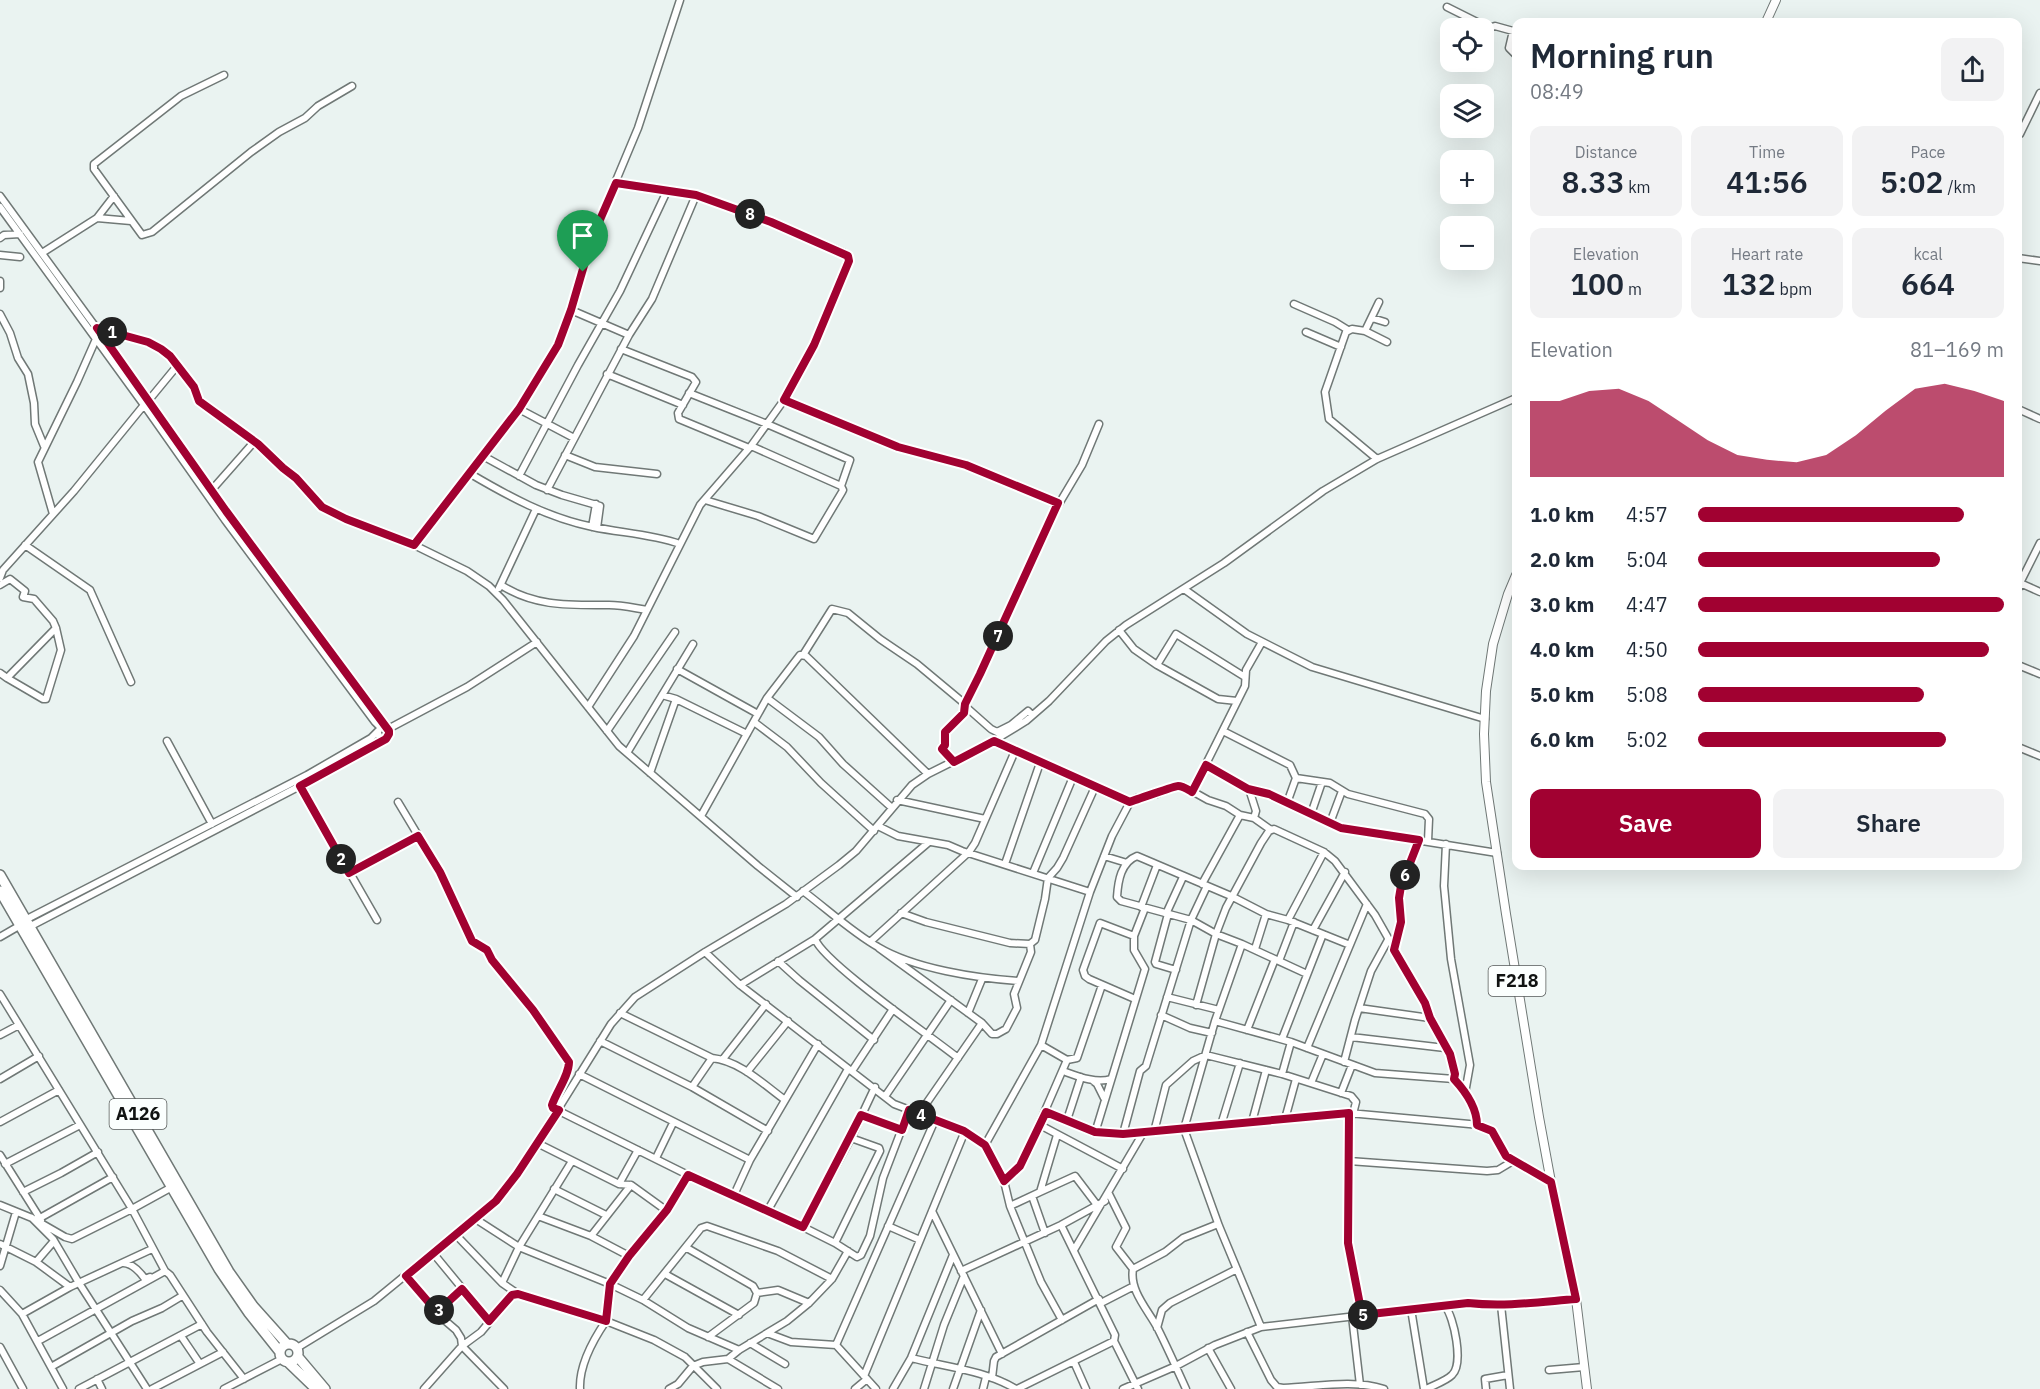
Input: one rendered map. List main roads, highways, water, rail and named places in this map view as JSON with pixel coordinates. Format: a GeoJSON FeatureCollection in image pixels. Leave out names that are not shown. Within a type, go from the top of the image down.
{"type":"FeatureCollection","features":[{"type":"Feature","properties":{"kind":"highway","name":"A126"},"geometry":{"type":"LineString","coordinates":[[0,875],[25,924],[224,1277],[244,1306],[325,1389]]}},
{"type":"Feature","properties":{"kind":"highway","name":"A126"},"geometry":{"type":"LineString","coordinates":[[0,891],[25,924],[229,1272],[316,1389]]}},
{"type":"Feature","properties":{"kind":"main road"},"geometry":{"type":"LineString","coordinates":[[1768,18],[1776,0]]}},
{"type":"Feature","properties":{"kind":"main road","name":"F218"},"geometry":{"type":"LineString","coordinates":[[1512,584],[1493,644],[1486,691],[1486,782],[1551,1182],[1576,1299],[1587,1389]]}}]}
